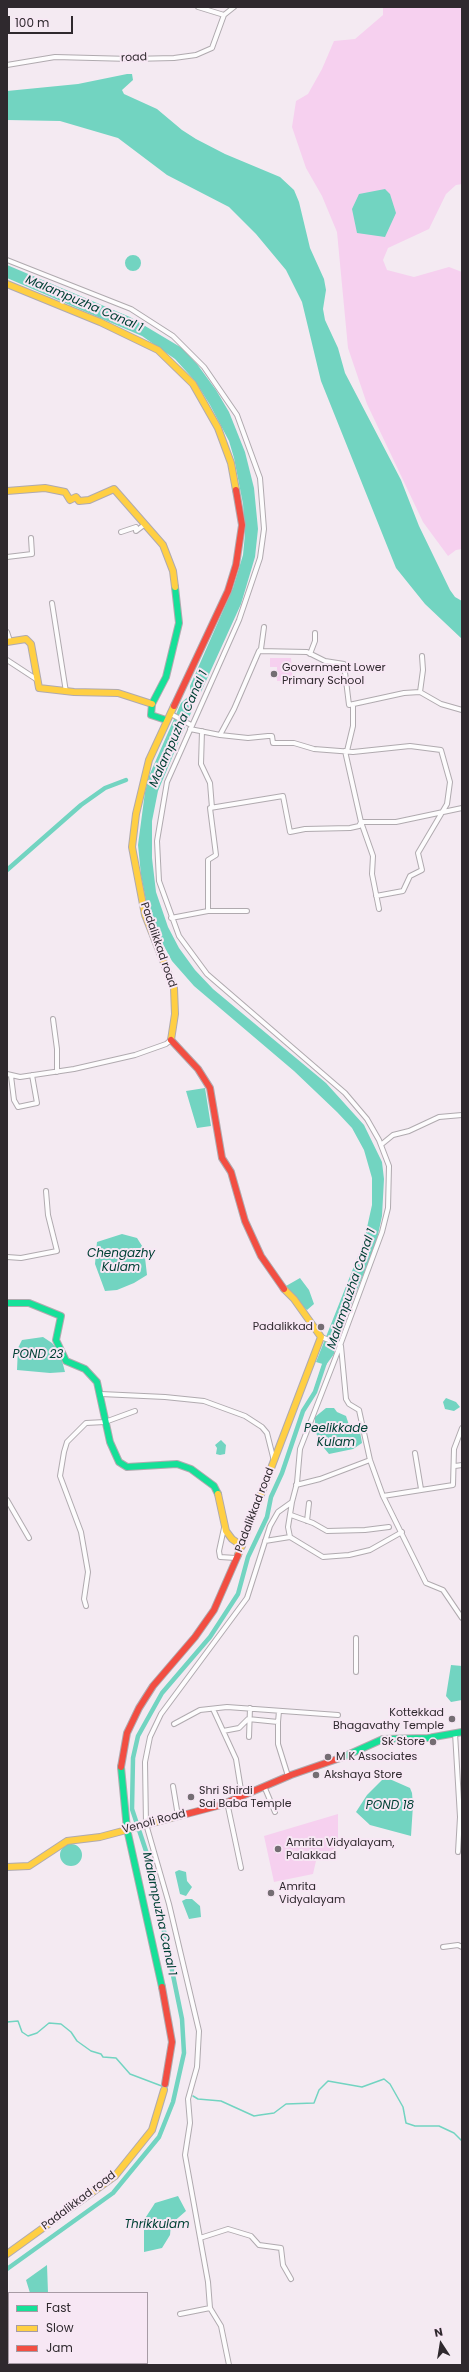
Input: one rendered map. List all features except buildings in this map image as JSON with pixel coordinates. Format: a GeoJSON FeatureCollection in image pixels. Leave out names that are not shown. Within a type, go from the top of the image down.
{"type":"FeatureCollection","features":[{"type":"Feature","properties":{"kind":"street"},"geometry":{"type":"LineString","coordinates":[[198,7],[224,15],[234,7]]}},
{"type":"Feature","properties":{"kind":"street","name":"road"},"geometry":{"type":"LineString","coordinates":[[7,65],[55,57],[131,59],[174,58],[196,55],[212,48],[224,15]]}},
{"type":"Feature","properties":{"kind":"street"},"geometry":{"type":"LineString","coordinates":[[7,260],[131,309],[173,336],[204,367],[236,415],[260,478],[264,529],[260,558],[239,620],[167,782],[157,841],[159,881],[171,918],[180,936],[207,974],[345,1093],[367,1119],[382,1144],[389,1166],[388,1208],[362,1287],[300,1448],[296,1485],[288,1527],[290,1537]]}},
{"type":"Feature","properties":{"kind":"street","name":"Padalikkad road"},"geometry":{"type":"LineString","coordinates":[[7,284],[100,322],[158,350],[193,384],[218,428],[231,463],[242,525],[240,546],[228,591],[166,720],[149,760],[136,814],[132,847],[145,915],[174,988],[175,1014],[171,1040]]}},
{"type":"Feature","properties":{"kind":"street"},"geometry":{"type":"LineString","coordinates":[[7,491],[45,488],[65,492],[70,500],[76,498],[79,501],[114,489],[164,545],[173,571],[180,623],[166,677],[152,704],[151,715],[166,720]]}},
{"type":"Feature","properties":{"kind":"street"},"geometry":{"type":"LineString","coordinates":[[121,532],[136,527],[136,531],[144,525],[149,527]]}},
{"type":"Feature","properties":{"kind":"street"},"geometry":{"type":"LineString","coordinates":[[7,557],[32,554],[31,538]]}},
{"type":"Feature","properties":{"kind":"street"},"geometry":{"type":"LineString","coordinates":[[52,603],[66,692]]}},
{"type":"Feature","properties":{"kind":"street"},"geometry":{"type":"LineString","coordinates":[[220,735],[234,709],[261,649],[264,627]]}},
{"type":"Feature","properties":{"kind":"street"},"geometry":{"type":"LineString","coordinates":[[7,632],[9,641],[26,639],[31,644],[36,680],[39,688],[66,692],[118,693],[152,704]]}},
{"type":"Feature","properties":{"kind":"street"},"geometry":{"type":"LineString","coordinates":[[310,654],[315,641],[315,633]]}},
{"type":"Feature","properties":{"kind":"street"},"geometry":{"type":"LineString","coordinates":[[259,651],[310,654],[325,661],[344,664],[346,696],[349,705],[404,693],[420,692],[441,704],[462,710]]}},
{"type":"Feature","properties":{"kind":"street"},"geometry":{"type":"LineString","coordinates":[[420,692],[423,670],[422,656]]}},
{"type":"Feature","properties":{"kind":"street"},"geometry":{"type":"LineString","coordinates":[[7,660],[36,680]]}},
{"type":"Feature","properties":{"kind":"street"},"geometry":{"type":"LineString","coordinates":[[345,751],[347,751],[354,726],[353,704]]}},
{"type":"Feature","properties":{"kind":"street"},"geometry":{"type":"LineString","coordinates":[[170,714],[191,727],[202,731],[220,735],[248,738],[272,736],[271,743],[294,743],[314,749],[345,751],[410,746],[441,750],[450,782],[447,804],[418,853],[422,870],[410,876],[403,891],[376,896]]}},
{"type":"Feature","properties":{"kind":"street"},"geometry":{"type":"LineString","coordinates":[[202,731],[201,764],[210,783],[212,808],[209,810],[216,855],[208,860],[208,911]]}},
{"type":"Feature","properties":{"kind":"street"},"geometry":{"type":"LineString","coordinates":[[345,751],[362,822],[373,856],[372,874],[378,910]]}},
{"type":"Feature","properties":{"kind":"street"},"geometry":{"type":"LineString","coordinates":[[212,808],[283,796],[290,832],[305,829],[350,828],[359,826],[362,822],[396,822],[444,810],[462,808]]}},
{"type":"Feature","properties":{"kind":"street"},"geometry":{"type":"LineString","coordinates":[[171,918],[208,911],[247,911]]}},
{"type":"Feature","properties":{"kind":"street"},"geometry":{"type":"LineString","coordinates":[[53,1019],[58,1049],[57,1072]]}},
{"type":"Feature","properties":{"kind":"street"},"geometry":{"type":"LineString","coordinates":[[32,1075],[37,1103],[18,1107],[14,1100],[9,1075],[32,1075],[57,1072],[135,1055],[166,1044],[171,1040],[198,1069],[210,1088],[222,1158],[231,1172],[245,1221],[261,1256],[279,1284],[294,1299],[321,1336],[340,1344]]}},
{"type":"Feature","properties":{"kind":"street"},"geometry":{"type":"LineString","coordinates":[[382,1144],[393,1135],[409,1131],[439,1117],[462,1115]]}},
{"type":"Feature","properties":{"kind":"street"},"geometry":{"type":"LineString","coordinates":[[7,1257],[22,1258],[57,1251],[48,1215],[46,1192]]}},
{"type":"Feature","properties":{"kind":"street"},"geometry":{"type":"LineString","coordinates":[[7,1303],[29,1303],[61,1316],[56,1338],[66,1361],[90,1373],[96,1382],[101,1394],[105,1422],[112,1447],[123,1465],[134,1467],[170,1464],[184,1465],[214,1486],[218,1493],[224,1526],[232,1539],[242,1546]]}},
{"type":"Feature","properties":{"kind":"street","name":"Padalikkad road"},"geometry":{"type":"LineString","coordinates":[[7,2254],[115,2176],[152,2130],[164,2087],[172,2042],[168,2013],[128,1828],[120,1775],[122,1754],[127,1734],[139,1708],[153,1686],[196,1637],[214,1610],[242,1546],[321,1336]]}},
{"type":"Feature","properties":{"kind":"street"},"geometry":{"type":"LineString","coordinates":[[340,1344],[346,1398],[350,1404],[359,1410],[370,1460],[383,1496],[402,1532],[415,1564],[426,1583],[443,1590],[462,1618]]}},
{"type":"Feature","properties":{"kind":"street"},"geometry":{"type":"LineString","coordinates":[[101,1394],[165,1396],[204,1401],[245,1416],[262,1427],[267,1433],[274,1461]]}},
{"type":"Feature","properties":{"kind":"street"},"geometry":{"type":"LineString","coordinates":[[86,1606],[84,1599],[88,1572],[81,1532],[60,1476],[67,1442],[86,1423],[105,1422],[135,1411]]}},
{"type":"Feature","properties":{"kind":"street"},"geometry":{"type":"LineString","coordinates":[[383,1496],[453,1485],[455,1466],[454,1449],[462,1428]]}},
{"type":"Feature","properties":{"kind":"street"},"geometry":{"type":"LineString","coordinates":[[415,1453],[421,1489]]}},
{"type":"Feature","properties":{"kind":"street"},"geometry":{"type":"LineString","coordinates":[[296,1485],[320,1479],[370,1460]]}},
{"type":"Feature","properties":{"kind":"street"},"geometry":{"type":"LineString","coordinates":[[455,1466],[462,1465]]}},
{"type":"Feature","properties":{"kind":"street"},"geometry":{"type":"LineString","coordinates":[[7,1500],[30,1538]]}},
{"type":"Feature","properties":{"kind":"street"},"geometry":{"type":"LineString","coordinates":[[229,2365],[221,2326],[210,2308],[186,2155],[190,2124],[188,2099],[197,2067],[199,2031],[168,1897],[146,1824],[145,1762],[150,1737],[161,1714],[247,1598],[270,1526],[278,1512],[292,1502]]}},
{"type":"Feature","properties":{"kind":"street"},"geometry":{"type":"LineString","coordinates":[[307,1520],[309,1503]]}},
{"type":"Feature","properties":{"kind":"street"},"geometry":{"type":"LineString","coordinates":[[291,1516],[307,1520],[327,1531],[365,1530],[389,1527]]}},
{"type":"Feature","properties":{"kind":"street"},"geometry":{"type":"LineString","coordinates":[[224,1526],[219,1551],[220,1557],[236,1558]]}},
{"type":"Feature","properties":{"kind":"street"},"geometry":{"type":"LineString","coordinates":[[265,1541],[290,1537],[322,1557],[334,1557],[370,1550],[402,1532]]}},
{"type":"Feature","properties":{"kind":"street"},"geometry":{"type":"LineString","coordinates":[[356,1638],[356,1672]]}},
{"type":"Feature","properties":{"kind":"street"},"geometry":{"type":"LineString","coordinates":[[249,1737],[248,1719],[250,1708]]}},
{"type":"Feature","properties":{"kind":"street"},"geometry":{"type":"LineString","coordinates":[[174,1724],[200,1710],[213,1709],[250,1708],[338,1715]]}},
{"type":"Feature","properties":{"kind":"street"},"geometry":{"type":"LineString","coordinates":[[213,1709],[236,1759],[242,1796]]}},
{"type":"Feature","properties":{"kind":"street"},"geometry":{"type":"LineString","coordinates":[[279,1711],[278,1744],[288,1776]]}},
{"type":"Feature","properties":{"kind":"street"},"geometry":{"type":"LineString","coordinates":[[223,1731],[239,1728],[248,1719]]}},
{"type":"Feature","properties":{"kind":"street"},"geometry":{"type":"LineString","coordinates":[[248,1719],[278,1722]]}},
{"type":"Feature","properties":{"kind":"street","name":"Venoli Road"},"geometry":{"type":"LineString","coordinates":[[7,1867],[29,1866],[38,1862],[67,1841],[100,1837],[128,1828],[227,1802],[264,1785],[333,1762],[370,1743],[383,1739],[428,1738],[462,1732]]}},
{"type":"Feature","properties":{"kind":"street"},"geometry":{"type":"LineString","coordinates":[[455,1733],[460,1817],[458,1852]]}},
{"type":"Feature","properties":{"kind":"street"},"geometry":{"type":"LineString","coordinates":[[264,1785],[275,1812]]}},
{"type":"Feature","properties":{"kind":"street"},"geometry":{"type":"LineString","coordinates":[[173,1786],[178,1816]]}},
{"type":"Feature","properties":{"kind":"street"},"geometry":{"type":"LineString","coordinates":[[227,1802],[241,1868]]}},
{"type":"Feature","properties":{"kind":"street"},"geometry":{"type":"LineString","coordinates":[[443,1947],[458,1945],[462,1947]]}},
{"type":"Feature","properties":{"kind":"street"},"geometry":{"type":"LineString","coordinates":[[200,2238],[228,2229],[251,2236],[259,2245],[281,2248],[283,2265],[291,2279]]}},
{"type":"Feature","properties":{"kind":"street"},"geometry":{"type":"LineString","coordinates":[[180,2314],[210,2308]]}},
{"type":"Feature","properties":{"kind":"shaded area"},"geometry":{"type":"Polygon","coordinates":[[[383,7],[462,7],[462,184],[456,185],[446,194],[429,229],[388,248],[383,260],[387,270],[414,277],[449,267],[462,272],[462,549],[456,550],[448,556],[423,522],[367,404],[348,348],[337,232],[322,196],[306,168],[292,127],[296,101],[308,94],[322,69],[334,41],[355,39],[383,15],[383,7]]]}},
{"type":"Feature","properties":{"kind":"shaded area"},"geometry":{"type":"Polygon","coordinates":[[[270,658],[291,658],[293,681],[277,681],[277,667],[270,667],[270,658]]]}},
{"type":"Feature","properties":{"kind":"shaded area"},"geometry":{"type":"Polygon","coordinates":[[[338,1814],[338,1846],[316,1861],[313,1874],[274,1882],[264,1836],[338,1814]]]}},
{"type":"Feature","properties":{"kind":"water"},"geometry":{"type":"Polygon","coordinates":[[[132,74],[133,80],[122,90],[124,94],[157,109],[182,130],[196,139],[225,154],[280,177],[294,190],[299,202],[310,248],[324,279],[326,290],[323,309],[325,320],[338,348],[345,373],[401,480],[419,526],[450,590],[455,597],[462,601],[462,639],[425,604],[396,568],[321,381],[302,302],[286,270],[256,234],[229,207],[167,175],[118,138],[60,121],[7,120],[7,91],[78,84],[132,74]]]}},
{"type":"Feature","properties":{"kind":"water"},"geometry":{"type":"Polygon","coordinates":[[[385,189],[390,194],[396,213],[385,237],[357,233],[352,209],[359,194],[385,189]]]}},
{"type":"Feature","properties":{"kind":"water"},"geometry":{"type":"Polygon","coordinates":[[[133,255],[139,257],[141,263],[139,269],[133,271],[127,269],[125,263],[127,257],[133,255]]]}},
{"type":"Feature","properties":{"kind":"water"},"geometry":{"type":"Polygon","coordinates":[[[7,265],[130,317],[182,348],[197,364],[216,390],[229,412],[245,452],[254,488],[258,529],[255,557],[241,604],[201,692],[194,694],[193,708],[158,791],[152,821],[152,858],[156,892],[168,927],[179,948],[195,970],[213,989],[326,1083],[364,1125],[382,1162],[384,1179],[382,1216],[376,1244],[336,1341],[334,1354],[326,1365],[316,1362],[364,1241],[372,1205],[372,1178],[364,1150],[352,1128],[337,1112],[294,1071],[194,986],[172,961],[156,931],[147,906],[141,875],[138,845],[145,792],[149,776],[181,703],[190,695],[190,686],[233,588],[243,555],[245,534],[243,504],[234,458],[229,441],[210,405],[195,381],[175,359],[142,336],[7,278],[7,265]]]}},
{"type":"Feature","properties":{"kind":"water"},"geometry":{"type":"Polygon","coordinates":[[[205,1088],[211,1126],[197,1128],[186,1091],[205,1088]]]}},
{"type":"Feature","properties":{"kind":"water","name":"Chengazhy Kulam"},"geometry":{"type":"Polygon","coordinates":[[[122,1234],[137,1238],[144,1249],[147,1275],[134,1283],[117,1290],[105,1291],[95,1264],[97,1242],[122,1234]]]}},
{"type":"Feature","properties":{"kind":"water"},"geometry":{"type":"Polygon","coordinates":[[[300,1278],[309,1290],[314,1304],[307,1310],[286,1286],[300,1278]]]}},
{"type":"Feature","properties":{"kind":"water","name":"POND 23"},"geometry":{"type":"Polygon","coordinates":[[[43,1337],[52,1343],[60,1353],[65,1372],[50,1373],[17,1370],[18,1348],[22,1340],[43,1337]]]}},
{"type":"Feature","properties":{"kind":"water"},"geometry":{"type":"Polygon","coordinates":[[[446,1398],[456,1402],[460,1407],[454,1411],[445,1409],[443,1402],[446,1398]]]}},
{"type":"Feature","properties":{"kind":"water","name":"Peelikkade Kulam"},"geometry":{"type":"Polygon","coordinates":[[[326,1408],[334,1408],[337,1412],[346,1416],[349,1425],[360,1432],[362,1443],[353,1449],[329,1454],[319,1442],[315,1429],[315,1417],[326,1408]]]}},
{"type":"Feature","properties":{"kind":"water"},"geometry":{"type":"Polygon","coordinates":[[[221,1440],[226,1445],[225,1454],[220,1455],[216,1454],[217,1448],[215,1445],[221,1440]]]}},
{"type":"Feature","properties":{"kind":"water"},"geometry":{"type":"Polygon","coordinates":[[[451,1665],[462,1666],[462,1700],[451,1702],[446,1696],[451,1665]]]}},
{"type":"Feature","properties":{"kind":"water","name":"POND 18"},"geometry":{"type":"Polygon","coordinates":[[[385,1777],[410,1788],[413,1805],[411,1836],[370,1825],[356,1812],[367,1795],[385,1777]]]}},
{"type":"Feature","properties":{"kind":"water"},"geometry":{"type":"Polygon","coordinates":[[[71,1844],[75,1845],[81,1851],[81,1859],[75,1865],[71,1866],[67,1865],[61,1859],[60,1855],[61,1851],[67,1845],[71,1844]]]}},
{"type":"Feature","properties":{"kind":"water"},"geometry":{"type":"Polygon","coordinates":[[[179,1870],[186,1872],[187,1881],[192,1887],[186,1896],[180,1894],[175,1872],[179,1870]]]}},
{"type":"Feature","properties":{"kind":"water"},"geometry":{"type":"Polygon","coordinates":[[[192,1899],[200,1906],[201,1917],[189,1919],[182,1901],[192,1899]]]}},
{"type":"Feature","properties":{"kind":"water","name":"Thrikkulam"},"geometry":{"type":"Polygon","coordinates":[[[178,2196],[186,2211],[171,2224],[170,2235],[162,2248],[144,2252],[144,2220],[155,2203],[178,2196]]]}},
{"type":"Feature","properties":{"kind":"water"},"geometry":{"type":"Polygon","coordinates":[[[47,2265],[48,2292],[30,2292],[26,2280],[47,2265]]]}},
{"type":"Feature","properties":{"kind":"waterway"},"geometry":{"type":"LineString","coordinates":[[7,870],[81,805],[105,788],[126,780]]}},
{"type":"Feature","properties":{"kind":"waterway","name":"Malampuzha Canal 1"},"geometry":{"type":"LineString","coordinates":[[7,2269],[113,2193],[159,2137],[173,2102],[184,2053],[182,2019],[150,1863],[132,1809],[133,1758],[138,1736],[162,1693],[210,1637],[238,1594],[248,1557],[267,1517],[271,1497],[282,1473],[303,1411],[315,1392],[326,1359]]}},
{"type":"Feature","properties":{"kind":"waterway"},"geometry":{"type":"LineString","coordinates":[[7,2022],[18,2021],[22,2032],[28,2036],[37,2033],[49,2023],[61,2024],[71,2032],[77,2041],[91,2051],[101,2054],[103,2057],[116,2058],[130,2074],[167,2088]]}},
{"type":"Feature","properties":{"kind":"waterway"},"geometry":{"type":"LineString","coordinates":[[193,2096],[198,2099],[221,2101],[254,2116],[274,2113],[286,2104],[314,2103],[319,2090],[328,2081],[362,2087],[384,2079],[390,2084],[403,2107],[406,2123],[415,2126],[439,2126],[454,2133],[462,2141]]}},
{"type":"Feature","properties":{"kind":"traffic: fast"},"geometry":{"type":"LineString","coordinates":[[166,720],[151,715],[152,704],[166,677],[179,623],[175,587]]}},
{"type":"Feature","properties":{"kind":"traffic: fast"},"geometry":{"type":"LineString","coordinates":[[7,1303],[29,1303],[61,1316],[56,1340],[66,1361],[85,1369],[97,1382],[110,1442],[119,1462],[127,1467],[177,1464],[191,1469],[214,1486],[218,1494]]}},
{"type":"Feature","properties":{"kind":"traffic: fast"},"geometry":{"type":"LineString","coordinates":[[343,1757],[383,1739],[428,1738],[462,1732]]}},
{"type":"Feature","properties":{"kind":"traffic: fast"},"geometry":{"type":"LineString","coordinates":[[121,1767],[127,1829],[162,1987]]}},
{"type":"Feature","properties":{"kind":"traffic: slow"},"geometry":{"type":"LineString","coordinates":[[7,284],[100,322],[158,350],[193,384],[218,428],[231,463],[236,490]]}},
{"type":"Feature","properties":{"kind":"traffic: slow"},"geometry":{"type":"LineString","coordinates":[[7,491],[45,488],[65,492],[70,500],[76,497],[79,501],[89,500],[114,489],[163,545],[173,571],[175,587]]}},
{"type":"Feature","properties":{"kind":"traffic: slow"},"geometry":{"type":"LineString","coordinates":[[7,642],[26,639],[31,644],[39,688],[74,692],[118,693],[152,704]]}},
{"type":"Feature","properties":{"kind":"traffic: slow"},"geometry":{"type":"LineString","coordinates":[[171,1040],[175,1014],[174,988],[145,915],[132,847],[136,814],[149,760],[174,706]]}},
{"type":"Feature","properties":{"kind":"traffic: slow"},"geometry":{"type":"LineString","coordinates":[[238,1555],[321,1337],[294,1299],[284,1289]]}},
{"type":"Feature","properties":{"kind":"traffic: slow"},"geometry":{"type":"LineString","coordinates":[[218,1494],[226,1531],[232,1539],[242,1546]]}},
{"type":"Feature","properties":{"kind":"traffic: slow"},"geometry":{"type":"LineString","coordinates":[[7,1867],[29,1866],[67,1841],[100,1837],[179,1816]]}},
{"type":"Feature","properties":{"kind":"traffic: slow"},"geometry":{"type":"LineString","coordinates":[[7,2254],[115,2176],[152,2130],[164,2090]]}},
{"type":"Feature","properties":{"kind":"traffic: jam"},"geometry":{"type":"LineString","coordinates":[[174,706],[228,591],[236,565],[242,525],[236,490]]}},
{"type":"Feature","properties":{"kind":"traffic: jam"},"geometry":{"type":"LineString","coordinates":[[171,1040],[198,1069],[210,1088],[222,1158],[231,1172],[245,1221],[261,1256],[284,1289]]}},
{"type":"Feature","properties":{"kind":"traffic: jam"},"geometry":{"type":"LineString","coordinates":[[121,1767],[127,1733],[139,1708],[153,1686],[195,1637],[214,1610],[238,1555]]}},
{"type":"Feature","properties":{"kind":"traffic: jam"},"geometry":{"type":"LineString","coordinates":[[179,1816],[221,1805],[291,1775],[343,1757]]}},
{"type":"Feature","properties":{"kind":"traffic: jam"},"geometry":{"type":"LineString","coordinates":[[162,1987],[172,2042],[165,2084]]}},
{"type":"Feature","properties":{"kind":"place","name":"Government Lower Primary School"},"geometry":{"type":"Point","coordinates":[274,674]}},
{"type":"Feature","properties":{"kind":"place","name":"Padalikkad"},"geometry":{"type":"Point","coordinates":[321,1327]}},
{"type":"Feature","properties":{"kind":"place","name":"Kottekkad Bhagavathy Temple"},"geometry":{"type":"Point","coordinates":[452,1719]}},
{"type":"Feature","properties":{"kind":"place","name":"Sk Store"},"geometry":{"type":"Point","coordinates":[433,1742]}},
{"type":"Feature","properties":{"kind":"place","name":"M K Associates"},"geometry":{"type":"Point","coordinates":[328,1757]}},
{"type":"Feature","properties":{"kind":"place","name":"Akshaya Store"},"geometry":{"type":"Point","coordinates":[316,1775]}},
{"type":"Feature","properties":{"kind":"place","name":"Shri Shirdi Sai Baba Temple"},"geometry":{"type":"Point","coordinates":[191,1797]}},
{"type":"Feature","properties":{"kind":"place","name":"Amrita Vidyalayam, Palakkad"},"geometry":{"type":"Point","coordinates":[278,1849]}},
{"type":"Feature","properties":{"kind":"place","name":"Amrita Vidyalayam"},"geometry":{"type":"Point","coordinates":[271,1893]}}]}
